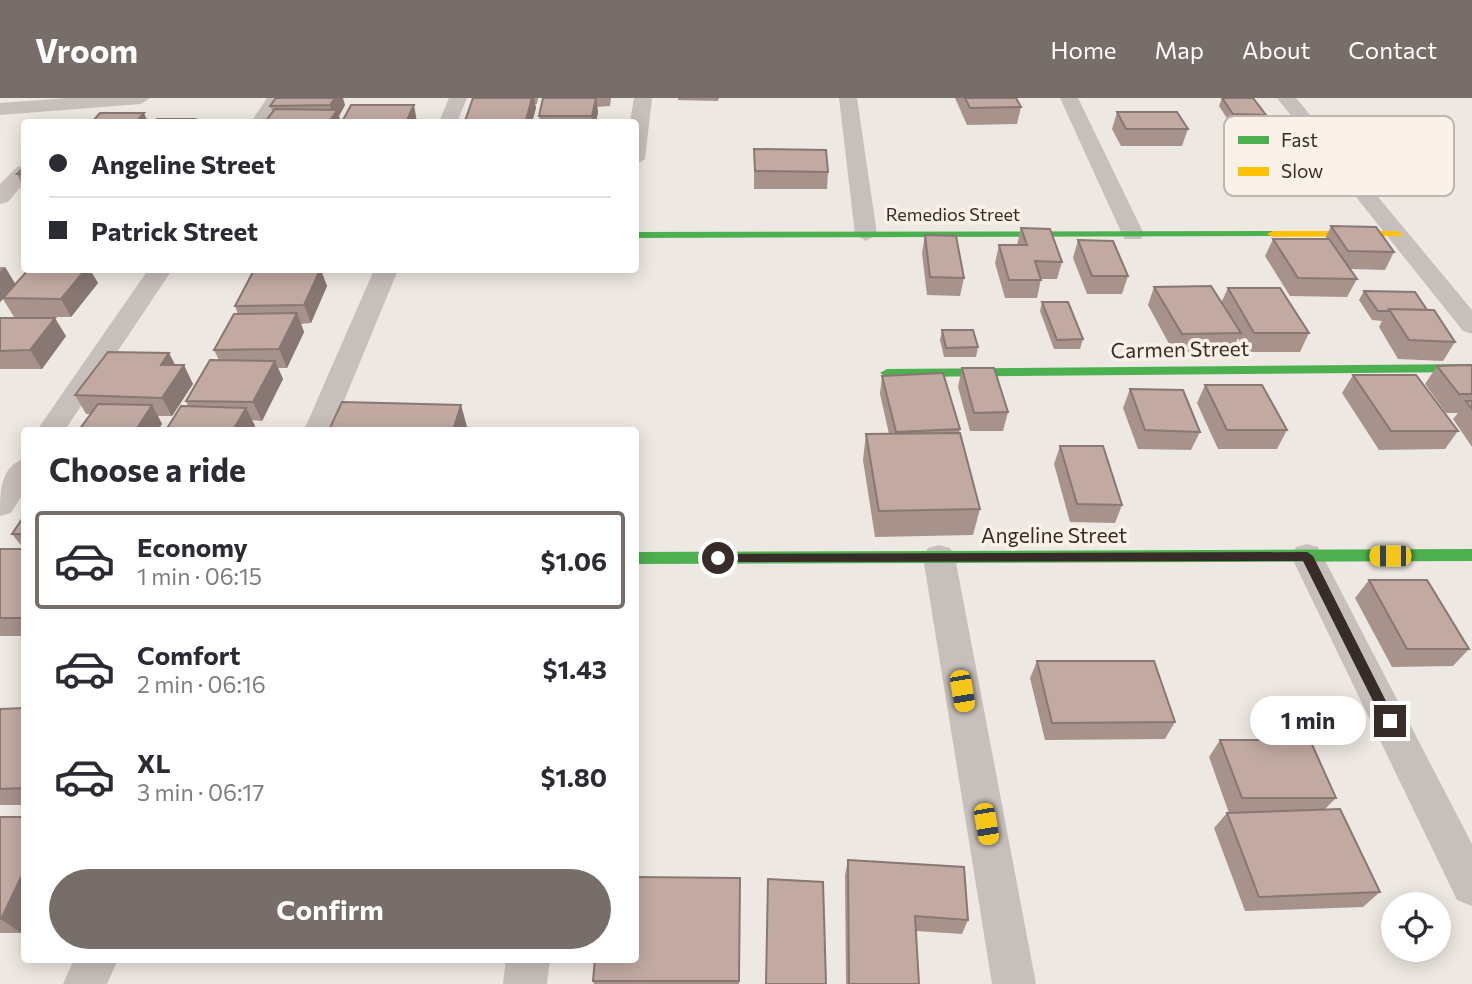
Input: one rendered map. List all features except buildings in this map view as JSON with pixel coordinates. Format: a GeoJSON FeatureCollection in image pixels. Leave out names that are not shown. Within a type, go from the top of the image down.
{"type":"FeatureCollection","features":[{"type":"Feature","properties":{"kind":"street"},"geometry":{"type":"LineString","coordinates":[[0,109],[141,98]]}},
{"type":"Feature","properties":{"kind":"street"},"geometry":{"type":"LineString","coordinates":[[262,119],[276,98]]}},
{"type":"Feature","properties":{"kind":"street"},"geometry":{"type":"LineString","coordinates":[[449,119],[458,98]]}},
{"type":"Feature","properties":{"kind":"street"},"geometry":{"type":"LineString","coordinates":[[639,128],[643,98]]}},
{"type":"Feature","properties":{"kind":"street"},"geometry":{"type":"LineString","coordinates":[[848,98],[866,234]]}},
{"type":"Feature","properties":{"kind":"street"},"geometry":{"type":"LineString","coordinates":[[1069,98],[1133,234]]}},
{"type":"Feature","properties":{"kind":"street"},"geometry":{"type":"LineString","coordinates":[[1286,98],[1301,116]]}},
{"type":"Feature","properties":{"kind":"street"},"geometry":{"type":"LineString","coordinates":[[74,119],[91,102]]}},
{"type":"Feature","properties":{"kind":"street"},"geometry":{"type":"LineString","coordinates":[[0,197],[21,174]]}},
{"type":"Feature","properties":{"kind":"street"},"geometry":{"type":"LineString","coordinates":[[1366,196],[1472,326]]}},
{"type":"Feature","properties":{"kind":"street","name":"Remedios Street"},"geometry":{"type":"LineString","coordinates":[[639,235],[1397,234]]}},
{"type":"Feature","properties":{"kind":"street"},"geometry":{"type":"LineString","coordinates":[[53,427],[158,273]]}},
{"type":"Feature","properties":{"kind":"street"},"geometry":{"type":"LineString","coordinates":[[319,427],[385,273]]}},
{"type":"Feature","properties":{"kind":"street","name":"Carmen Street"},"geometry":{"type":"LineString","coordinates":[[887,373],[1472,368]]}},
{"type":"Feature","properties":{"kind":"street"},"geometry":{"type":"LineString","coordinates":[[0,505],[21,474]]}},
{"type":"Feature","properties":{"kind":"street","name":"Angeline Street"},"geometry":{"type":"LineString","coordinates":[[639,558],[1472,555]]}},
{"type":"Feature","properties":{"kind":"street"},"geometry":{"type":"LineString","coordinates":[[1307,556],[1472,886]]}},
{"type":"Feature","properties":{"kind":"street"},"geometry":{"type":"LineString","coordinates":[[939,557],[1014,984]]}},
{"type":"Feature","properties":{"kind":"street"},"geometry":{"type":"LineString","coordinates":[[85,984],[94,963]]}},
{"type":"Feature","properties":{"kind":"street"},"geometry":{"type":"LineString","coordinates":[[524,984],[527,963]]}},
{"type":"Feature","properties":{"kind":"traffic: fast"},"geometry":{"type":"LineString","coordinates":[[639,235],[1273,234]]}},
{"type":"Feature","properties":{"kind":"traffic: fast"},"geometry":{"type":"LineString","coordinates":[[887,373],[1472,368]]}},
{"type":"Feature","properties":{"kind":"traffic: fast"},"geometry":{"type":"LineString","coordinates":[[639,558],[1472,555]]}},
{"type":"Feature","properties":{"kind":"traffic: slow"},"geometry":{"type":"LineString","coordinates":[[1273,234],[1397,234]]}},
{"type":"Feature","properties":{"kind":"route"},"geometry":{"type":"LineString","coordinates":[[718,558],[1307,556],[1390,721]]}}]}
